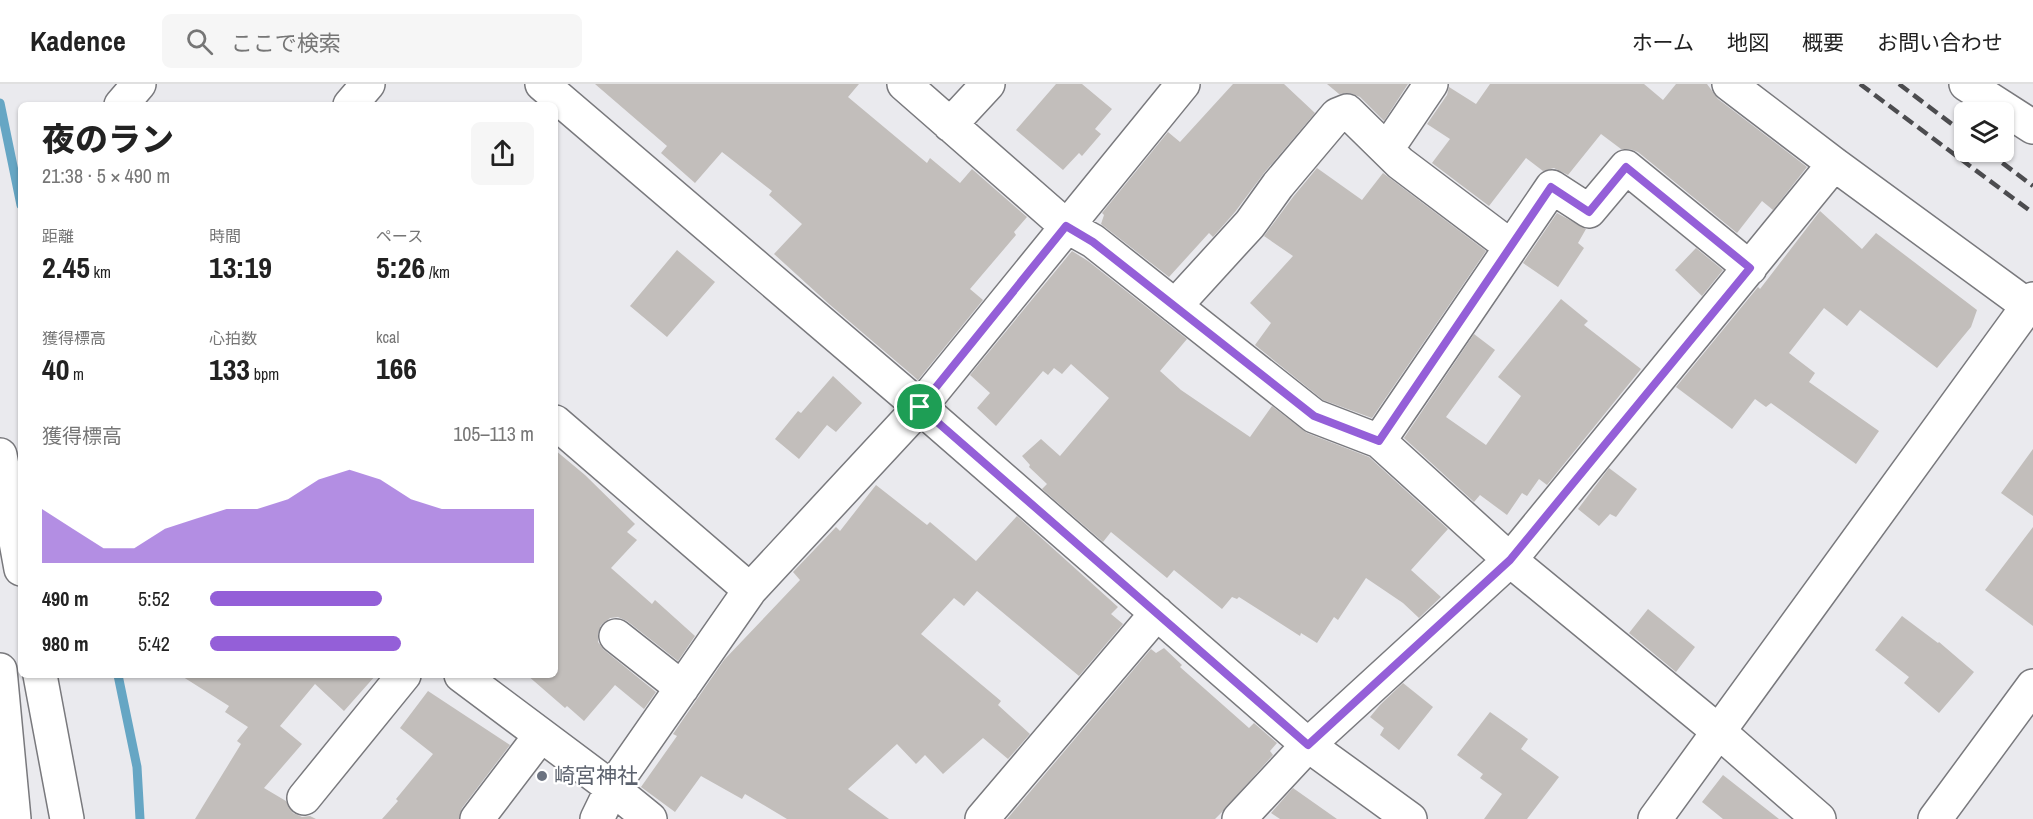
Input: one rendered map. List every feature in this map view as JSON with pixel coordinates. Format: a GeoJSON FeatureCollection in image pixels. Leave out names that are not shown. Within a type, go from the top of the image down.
{"type":"FeatureCollection","features":[{"type":"Feature","properties":{"kind":"street"},"geometry":{"type":"LineString","coordinates":[[124,102],[139,84]]}},
{"type":"Feature","properties":{"kind":"street"},"geometry":{"type":"LineString","coordinates":[[353,102],[368,84]]}},
{"type":"Feature","properties":{"kind":"street"},"geometry":{"type":"LineString","coordinates":[[542,84],[920,407],[1308,745],[1410,819]]}},
{"type":"Feature","properties":{"kind":"street"},"geometry":{"type":"LineString","coordinates":[[904,84],[1066,226],[1093,242],[1314,416],[1379,441],[1510,560],[1718,731],[1819,819]]}},
{"type":"Feature","properties":{"kind":"street"},"geometry":{"type":"LineString","coordinates":[[950,125],[988,84]]}},
{"type":"Feature","properties":{"kind":"street"},"geometry":{"type":"LineString","coordinates":[[597,819],[612,788],[750,590],[920,407],[1183,84]]}},
{"type":"Feature","properties":{"kind":"street"},"geometry":{"type":"LineString","coordinates":[[1387,149],[1431,84]]}},
{"type":"Feature","properties":{"kind":"street"},"geometry":{"type":"LineString","coordinates":[[1655,819],[2031,304],[1833,164],[1729,84]]}},
{"type":"Feature","properties":{"kind":"street"},"geometry":{"type":"LineString","coordinates":[[1966,84],[2033,127]]}},
{"type":"Feature","properties":{"kind":"street"},"geometry":{"type":"LineString","coordinates":[[1175,306],[1250,224],[1278,185],[1337,115],[1347,111],[1400,163],[1510,246]]}},
{"type":"Feature","properties":{"kind":"street"},"geometry":{"type":"LineString","coordinates":[[1239,819],[1308,745],[1510,560],[1833,164]]}},
{"type":"Feature","properties":{"kind":"street"},"geometry":{"type":"LineString","coordinates":[[1379,441],[1551,187],[1589,212],[1626,167],[1750,268]]}},
{"type":"Feature","properties":{"kind":"street"},"geometry":{"type":"LineString","coordinates":[[558,425],[750,590]]}},
{"type":"Feature","properties":{"kind":"street"},"geometry":{"type":"LineString","coordinates":[[0,455],[18,553]]}},
{"type":"Feature","properties":{"kind":"street"},"geometry":{"type":"LineString","coordinates":[[982,819],[1157,613]]}},
{"type":"Feature","properties":{"kind":"street"},"geometry":{"type":"LineString","coordinates":[[616,636],[682,688]]}},
{"type":"Feature","properties":{"kind":"street"},"geometry":{"type":"LineString","coordinates":[[0,670],[14,819]]}},
{"type":"Feature","properties":{"kind":"street"},"geometry":{"type":"LineString","coordinates":[[41,678],[67,819]]}},
{"type":"Feature","properties":{"kind":"street"},"geometry":{"type":"LineString","coordinates":[[304,798],[402,678]]}},
{"type":"Feature","properties":{"kind":"street"},"geometry":{"type":"LineString","coordinates":[[465,678],[650,819]]}},
{"type":"Feature","properties":{"kind":"street"},"geometry":{"type":"LineString","coordinates":[[1935,819],[2033,686]]}},
{"type":"Feature","properties":{"kind":"street"},"geometry":{"type":"LineString","coordinates":[[477,819],[541,735]]}},
{"type":"Feature","properties":{"kind":"building"},"geometry":{"type":"Polygon","coordinates":[[[595,84],[859,84],[848,97],[927,163],[930,158],[960,183],[972,169],[1027,217],[1014,232],[1016,235],[970,289],[983,300],[918,380],[774,254],[802,224],[769,195],[772,191],[722,152],[695,183],[661,153],[667,146],[595,84]]]}},
{"type":"Feature","properties":{"kind":"building"},"geometry":{"type":"Polygon","coordinates":[[[1056,84],[1082,84],[1112,109],[1095,129],[1101,134],[1082,156],[1079,153],[1063,170],[1016,130],[1056,84]]]}},
{"type":"Feature","properties":{"kind":"building"},"geometry":{"type":"Polygon","coordinates":[[[1233,84],[1284,84],[1315,113],[1213,237],[1209,233],[1169,277],[1101,224],[1104,215],[1102,213],[1168,132],[1180,142],[1233,84]]]}},
{"type":"Feature","properties":{"kind":"building"},"geometry":{"type":"Polygon","coordinates":[[[1327,84],[1408,84],[1384,121],[1360,97],[1350,93],[1339,94],[1327,84]]]}},
{"type":"Feature","properties":{"kind":"building"},"geometry":{"type":"Polygon","coordinates":[[[1490,84],[1644,84],[1663,100],[1676,84],[1707,84],[1718,99],[1807,167],[1773,210],[1762,201],[1737,233],[1638,152],[1621,149],[1601,134],[1568,175],[1554,168],[1543,171],[1526,158],[1489,206],[1432,163],[1450,139],[1427,124],[1447,95],[1449,87],[1476,104],[1490,84]]]}},
{"type":"Feature","properties":{"kind":"building"},"geometry":{"type":"Polygon","coordinates":[[[1317,168],[1362,200],[1383,173],[1486,251],[1372,418],[1323,400],[1255,345],[1271,323],[1250,303],[1293,256],[1264,236],[1317,168]]]}},
{"type":"Feature","properties":{"kind":"building"},"geometry":{"type":"Polygon","coordinates":[[[1820,211],[1862,249],[1876,233],[1977,310],[1971,327],[1937,368],[1860,310],[1847,326],[1824,308],[1789,353],[1815,373],[1809,382],[1879,431],[1856,464],[1771,403],[1766,407],[1755,399],[1732,429],[1676,387],[1758,287],[1760,289],[1820,211]]]}},
{"type":"Feature","properties":{"kind":"building"},"geometry":{"type":"Polygon","coordinates":[[[1557,213],[1586,229],[1578,243],[1584,248],[1558,287],[1523,263],[1557,213]]]}},
{"type":"Feature","properties":{"kind":"building"},"geometry":{"type":"Polygon","coordinates":[[[1696,248],[1723,270],[1702,296],[1675,270],[1696,248]]]}},
{"type":"Feature","properties":{"kind":"building"},"geometry":{"type":"Polygon","coordinates":[[[677,250],[715,282],[667,337],[630,306],[677,250]]]}},
{"type":"Feature","properties":{"kind":"building"},"geometry":{"type":"Polygon","coordinates":[[[1072,251],[1187,339],[1160,371],[1181,390],[1250,437],[1272,406],[1307,433],[1369,457],[1448,529],[1411,570],[1441,597],[1419,618],[1403,603],[1366,578],[1338,620],[1334,617],[1317,643],[1301,633],[1300,636],[1239,597],[1237,599],[1232,597],[1222,609],[1174,570],[1167,578],[1111,532],[1103,542],[1042,489],[1047,484],[1029,467],[1030,465],[1022,456],[1041,439],[1060,456],[1109,398],[1071,364],[1062,374],[1054,368],[1048,375],[1043,371],[996,426],[977,408],[990,393],[970,375],[1072,251]]]}},
{"type":"Feature","properties":{"kind":"building"},"geometry":{"type":"Polygon","coordinates":[[[1561,299],[1588,321],[1584,325],[1641,369],[1547,485],[1539,479],[1527,496],[1522,493],[1507,515],[1480,495],[1474,502],[1404,438],[1474,334],[1495,350],[1446,417],[1486,445],[1521,396],[1498,377],[1561,299]]]}},
{"type":"Feature","properties":{"kind":"building"},"geometry":{"type":"Polygon","coordinates":[[[833,376],[862,403],[836,432],[827,425],[799,459],[775,439],[798,411],[801,413],[833,376]]]}},
{"type":"Feature","properties":{"kind":"building"},"geometry":{"type":"Polygon","coordinates":[[[2033,449],[2033,516],[2001,493],[2033,449]]]}},
{"type":"Feature","properties":{"kind":"building"},"geometry":{"type":"Polygon","coordinates":[[[558,452],[585,475],[635,524],[627,532],[637,540],[611,568],[652,604],[655,600],[695,636],[678,661],[627,621],[618,617],[610,618],[601,625],[598,642],[604,650],[656,692],[644,709],[615,685],[584,721],[567,706],[565,708],[530,678],[558,678],[558,452]]]}},
{"type":"Feature","properties":{"kind":"building"},"geometry":{"type":"Polygon","coordinates":[[[1609,468],[1637,489],[1616,517],[1610,514],[1599,526],[1578,509],[1609,468]]]}},
{"type":"Feature","properties":{"kind":"building"},"geometry":{"type":"Polygon","coordinates":[[[876,485],[927,525],[930,522],[976,561],[1017,516],[1118,607],[1111,614],[1123,624],[1079,676],[977,591],[964,606],[954,598],[921,634],[1001,701],[998,705],[1030,734],[1008,759],[983,738],[943,774],[925,755],[916,764],[897,744],[848,789],[889,819],[787,819],[745,794],[742,799],[701,776],[675,812],[641,787],[677,736],[673,734],[724,660],[800,580],[793,572],[836,527],[840,531],[876,485]]]}},
{"type":"Feature","properties":{"kind":"building"},"geometry":{"type":"Polygon","coordinates":[[[2033,527],[2033,626],[1985,590],[2033,527]]]}},
{"type":"Feature","properties":{"kind":"building"},"geometry":{"type":"Polygon","coordinates":[[[1648,609],[1695,647],[1676,672],[1629,633],[1648,609]]]}},
{"type":"Feature","properties":{"kind":"building"},"geometry":{"type":"Polygon","coordinates":[[[1902,616],[1939,642],[1974,672],[1939,713],[1904,683],[1909,677],[1875,650],[1902,616]]]}},
{"type":"Feature","properties":{"kind":"building"},"geometry":{"type":"Polygon","coordinates":[[[1164,648],[1182,665],[1180,667],[1249,728],[1254,723],[1277,743],[1270,751],[1273,755],[1222,812],[1215,819],[1007,819],[1151,649],[1156,653],[1164,648]]]}},
{"type":"Feature","properties":{"kind":"building"},"geometry":{"type":"Polygon","coordinates":[[[185,678],[373,678],[344,711],[315,684],[280,726],[302,744],[264,788],[286,801],[293,813],[316,819],[195,819],[241,744],[237,741],[248,727],[225,712],[229,706],[185,678]]]}},
{"type":"Feature","properties":{"kind":"building"},"geometry":{"type":"Polygon","coordinates":[[[1403,683],[1433,707],[1399,750],[1380,735],[1384,728],[1370,717],[1403,683]]]}},
{"type":"Feature","properties":{"kind":"building"},"geometry":{"type":"Polygon","coordinates":[[[428,691],[510,745],[462,808],[459,819],[382,819],[433,754],[400,728],[428,691]]]}},
{"type":"Feature","properties":{"kind":"building"},"geometry":{"type":"Polygon","coordinates":[[[1490,712],[1528,739],[1521,749],[1559,777],[1527,819],[1484,819],[1502,794],[1480,778],[1483,774],[1457,755],[1490,712]]]}},
{"type":"Feature","properties":{"kind":"building"},"geometry":{"type":"Polygon","coordinates":[[[1723,775],[1779,819],[1723,819],[1702,802],[1723,775]]]}},
{"type":"Feature","properties":{"kind":"building"},"geometry":{"type":"Polygon","coordinates":[[[1293,788],[1337,819],[1280,819],[1271,813],[1293,788]]]}},
{"type":"Feature","properties":{"kind":"waterway"},"geometry":{"type":"LineString","coordinates":[[0,103],[18,190]]}},
{"type":"Feature","properties":{"kind":"waterway"},"geometry":{"type":"LineString","coordinates":[[119,678],[137,767],[140,819]]}},
{"type":"Feature","properties":{"kind":"railway"},"geometry":{"type":"LineString","coordinates":[[1860,84],[2033,213]]}},
{"type":"Feature","properties":{"kind":"railway"},"geometry":{"type":"LineString","coordinates":[[1899,84],[1954,126]]}},
{"type":"Feature","properties":{"kind":"railway"},"geometry":{"type":"LineString","coordinates":[[2001,162],[2033,186]]}},
{"type":"Feature","properties":{"kind":"place","name":"崎宮神社"},"geometry":{"type":"Point","coordinates":[542,776]}},
{"type":"Feature","properties":{"kind":"route"},"geometry":{"type":"LineString","coordinates":[[1626,167],[1750,268],[1510,560],[1308,745],[920,407],[1066,226],[1093,242],[1314,416],[1379,441],[1551,187],[1589,212],[1626,167]]}}]}
